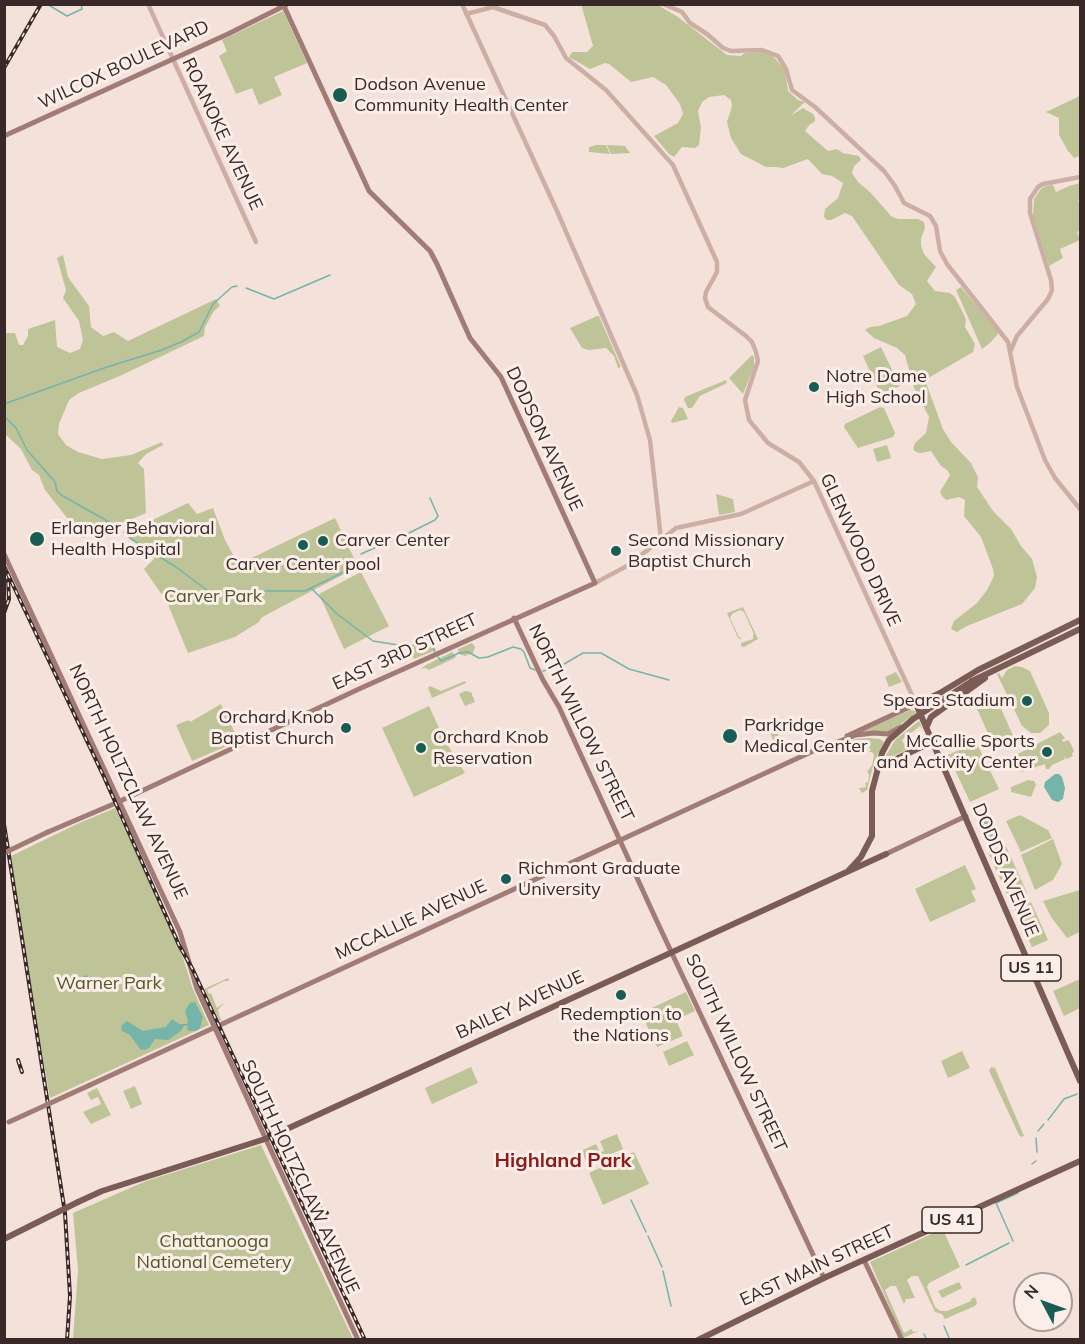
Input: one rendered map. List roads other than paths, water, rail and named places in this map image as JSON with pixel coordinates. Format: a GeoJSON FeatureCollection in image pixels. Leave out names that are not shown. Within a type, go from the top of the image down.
{"type":"FeatureCollection","features":[{"type":"Feature","properties":{"kind":"main road","name":"WILCOX BOULEVARD"},"geometry":{"type":"LineString","coordinates":[[4,136],[285,5]]}},
{"type":"Feature","properties":{"kind":"main road","name":"DODSON AVENUE"},"geometry":{"type":"LineString","coordinates":[[285,5],[369,191],[430,251],[470,338],[501,377],[595,583]]}},
{"type":"Feature","properties":{"kind":"main road","name":"NORTH HOLTZCLAW AVENUE"},"geometry":{"type":"LineString","coordinates":[[4,554],[180,932],[193,980],[214,1027]]}},
{"type":"Feature","properties":{"kind":"main road","name":"EAST 3RD STREET"},"geometry":{"type":"LineString","coordinates":[[4,852],[595,583]]}},
{"type":"Feature","properties":{"kind":"main road","name":"NORTH WILLOW STREET"},"geometry":{"type":"LineString","coordinates":[[514,618],[543,680],[559,707],[621,840]]}},
{"type":"Feature","properties":{"kind":"main road"},"geometry":{"type":"LineString","coordinates":[[840,740],[1080,620]]}},
{"type":"Feature","properties":{"kind":"main road"},"geometry":{"type":"LineString","coordinates":[[972,681],[1080,629]]}},
{"type":"Feature","properties":{"kind":"main road"},"geometry":{"type":"LineString","coordinates":[[1053,632],[1057,639]]}},
{"type":"Feature","properties":{"kind":"main road"},"geometry":{"type":"LineString","coordinates":[[846,872],[861,857],[872,836],[872,791],[876,768],[890,740],[913,719],[997,662]]}},
{"type":"Feature","properties":{"kind":"main road"},"geometry":{"type":"LineString","coordinates":[[927,726],[931,717],[1009,662]]}},
{"type":"Feature","properties":{"kind":"main road","name":"DODDS AVENUE"},"geometry":{"type":"LineString","coordinates":[[916,704],[1080,1081]]}},
{"type":"Feature","properties":{"kind":"main road","name":"MCCALLIE AVENUE"},"geometry":{"type":"LineString","coordinates":[[7,1123],[840,740],[865,734],[888,734],[905,725]]}},
{"type":"Feature","properties":{"kind":"main road","name":"MCCALLIE AVENUE"},"geometry":{"type":"LineString","coordinates":[[865,734],[890,740]]}},
{"type":"Feature","properties":{"kind":"main road"},"geometry":{"type":"LineString","coordinates":[[876,768],[934,741]]}},
{"type":"Feature","properties":{"kind":"main road"},"geometry":{"type":"LineString","coordinates":[[882,753],[886,759],[892,760]]}},
{"type":"Feature","properties":{"kind":"main road","name":"BAILEY AVENUE"},"geometry":{"type":"LineString","coordinates":[[4,1239],[102,1191],[265,1139],[966,816]]}},
{"type":"Feature","properties":{"kind":"main road","name":"SOUTH WILLOW STREET"},"geometry":{"type":"LineString","coordinates":[[621,840],[824,1278]]}},
{"type":"Feature","properties":{"kind":"main road","name":"SOUTH HOLTZCLAW AVENUE"},"geometry":{"type":"LineString","coordinates":[[214,1027],[358,1340]]}},
{"type":"Feature","properties":{"kind":"main road","name":"EAST MAIN STREET"},"geometry":{"type":"LineString","coordinates":[[698,1340],[824,1278],[1080,1161]]}},
{"type":"Feature","properties":{"kind":"main road"},"geometry":{"type":"LineString","coordinates":[[864,1260],[902,1340]]}},
{"type":"Feature","properties":{"kind":"street","name":"ROANOKE AVENUE"},"geometry":{"type":"LineString","coordinates":[[148,4],[256,242]]}},
{"type":"Feature","properties":{"kind":"street"},"geometry":{"type":"LineString","coordinates":[[462,4],[601,311],[633,388],[648,430],[653,455],[661,539]]}},
{"type":"Feature","properties":{"kind":"street"},"geometry":{"type":"LineString","coordinates":[[663,4],[682,12],[690,23],[723,48],[731,51],[762,50],[778,56],[786,69],[792,90],[815,107],[884,171],[904,202],[930,216],[936,226],[940,251],[947,264],[1004,335],[1011,350],[1017,387],[1049,469],[1080,509]]}},
{"type":"Feature","properties":{"kind":"street","name":"GLENWOOD DRIVE"},"geometry":{"type":"LineString","coordinates":[[466,14],[493,7],[545,25],[555,36],[566,58],[606,90],[674,165],[717,262],[717,272],[706,292],[708,307],[746,336],[752,342],[756,352],[758,361],[745,400],[749,420],[768,443],[799,462],[814,481],[916,704]]}},
{"type":"Feature","properties":{"kind":"street"},"geometry":{"type":"LineString","coordinates":[[1011,350],[1017,336],[1048,299],[1052,288],[1030,213],[1030,199],[1038,187],[1043,184],[1080,177]]}},
{"type":"Feature","properties":{"kind":"street","name":"EAST 3RD STREET"},"geometry":{"type":"LineString","coordinates":[[595,583],[627,566],[683,525],[741,514],[814,481]]}},
{"type":"Feature","properties":{"kind":"water"},"geometry":{"type":"Polygon","coordinates":[[[1055,774],[1062,777],[1065,788],[1063,799],[1058,802],[1052,800],[1044,787],[1045,782],[1055,774]]]}},
{"type":"Feature","properties":{"kind":"water"},"geometry":{"type":"Polygon","coordinates":[[[989,816],[999,837],[989,843],[979,823],[989,816]]]}},
{"type":"Feature","properties":{"kind":"water"},"geometry":{"type":"Polygon","coordinates":[[[87,975],[91,984],[73,992],[69,983],[87,975]]]}},
{"type":"Feature","properties":{"kind":"water"},"geometry":{"type":"Polygon","coordinates":[[[195,1002],[203,1017],[200,1028],[196,1031],[187,1030],[188,1025],[184,1026],[168,1040],[155,1039],[149,1048],[144,1050],[140,1049],[130,1035],[122,1031],[121,1026],[127,1021],[143,1031],[166,1027],[172,1019],[179,1024],[187,1024],[185,1011],[190,1003],[195,1002]]]}},
{"type":"Feature","properties":{"kind":"waterway"},"geometry":{"type":"LineString","coordinates":[[47,4],[67,16],[82,9],[81,4]]}},
{"type":"Feature","properties":{"kind":"waterway"},"geometry":{"type":"LineString","coordinates":[[246,288],[274,299],[330,275]]}},
{"type":"Feature","properties":{"kind":"waterway"},"geometry":{"type":"LineString","coordinates":[[4,404],[183,341],[199,332],[213,304],[232,287],[237,286]]}},
{"type":"Feature","properties":{"kind":"waterway"},"geometry":{"type":"LineString","coordinates":[[4,416],[16,428],[27,450],[55,482],[57,491],[61,495],[118,527]]}},
{"type":"Feature","properties":{"kind":"waterway"},"geometry":{"type":"LineString","coordinates":[[409,533],[435,520],[438,516],[430,498]]}},
{"type":"Feature","properties":{"kind":"waterway"},"geometry":{"type":"LineString","coordinates":[[124,532],[131,539],[216,595],[226,591],[305,591],[346,571],[353,560]]}},
{"type":"Feature","properties":{"kind":"waterway"},"geometry":{"type":"LineString","coordinates":[[361,554],[401,536]]}},
{"type":"Feature","properties":{"kind":"waterway"},"geometry":{"type":"LineString","coordinates":[[311,588],[337,614],[373,641],[405,646],[431,644],[435,652]]}},
{"type":"Feature","properties":{"kind":"waterway"},"geometry":{"type":"LineString","coordinates":[[438,657],[441,661],[459,653],[468,652],[479,658],[488,657],[513,647],[524,652],[530,668],[535,670]]}},
{"type":"Feature","properties":{"kind":"waterway"},"geometry":{"type":"LineString","coordinates":[[543,671],[559,667],[583,653],[601,653],[629,669],[669,680]]}},
{"type":"Feature","properties":{"kind":"waterway"},"geometry":{"type":"LineString","coordinates":[[1048,1120],[1064,1099],[1077,1094]]}},
{"type":"Feature","properties":{"kind":"waterway"},"geometry":{"type":"LineString","coordinates":[[1038,1131],[1044,1124]]}},
{"type":"Feature","properties":{"kind":"waterway"},"geometry":{"type":"LineString","coordinates":[[1036,1138],[1037,1152]]}},
{"type":"Feature","properties":{"kind":"waterway"},"geometry":{"type":"LineString","coordinates":[[1032,1164],[1036,1161]]}},
{"type":"Feature","properties":{"kind":"waterway"},"geometry":{"type":"LineString","coordinates":[[1013,1241],[996,1203],[1018,1193]]}},
{"type":"Feature","properties":{"kind":"waterway"},"geometry":{"type":"LineString","coordinates":[[631,1200],[646,1232]]}},
{"type":"Feature","properties":{"kind":"waterway"},"geometry":{"type":"LineString","coordinates":[[648,1236],[662,1267]]}},
{"type":"Feature","properties":{"kind":"waterway"},"geometry":{"type":"LineString","coordinates":[[966,1265],[1009,1243]]}},
{"type":"Feature","properties":{"kind":"waterway"},"geometry":{"type":"LineString","coordinates":[[663,1271],[671,1306]]}},
{"type":"Feature","properties":{"kind":"waterway"},"geometry":{"type":"LineString","coordinates":[[944,1326],[950,1340]]}},
{"type":"Feature","properties":{"kind":"waterway"},"geometry":{"type":"LineString","coordinates":[[924,1334],[927,1340]]}},
{"type":"Feature","properties":{"kind":"railway"},"geometry":{"type":"LineString","coordinates":[[4,68],[41,4]]}},
{"type":"Feature","properties":{"kind":"railway"},"geometry":{"type":"LineString","coordinates":[[4,566],[365,1340]]}},
{"type":"Feature","properties":{"kind":"railway"},"geometry":{"type":"LineString","coordinates":[[4,613],[9,599],[8,580]]}},
{"type":"Feature","properties":{"kind":"railway"},"geometry":{"type":"LineString","coordinates":[[4,824],[65,1213],[70,1296],[67,1340]]}},
{"type":"Feature","properties":{"kind":"railway"},"geometry":{"type":"LineString","coordinates":[[18,1060],[22,1072]]}},
{"type":"Feature","properties":{"kind":"railway"},"geometry":{"type":"LineString","coordinates":[[301,1193],[327,1213]]}},
{"type":"Feature","properties":{"kind":"place","name":"Dodson Avenue Community Health Center"},"geometry":{"type":"Point","coordinates":[340,95]}},
{"type":"Feature","properties":{"kind":"place","name":"Notre Dame High School"},"geometry":{"type":"Point","coordinates":[814,387]}},
{"type":"Feature","properties":{"kind":"place","name":"Erlanger Behavioral Health Hospital"},"geometry":{"type":"Point","coordinates":[37,539]}},
{"type":"Feature","properties":{"kind":"place","name":"Carver Center"},"geometry":{"type":"Point","coordinates":[323,541]}},
{"type":"Feature","properties":{"kind":"place","name":"Carver Center pool"},"geometry":{"type":"Point","coordinates":[303,545]}},
{"type":"Feature","properties":{"kind":"place","name":"Second Missionary Baptist Church"},"geometry":{"type":"Point","coordinates":[616,551]}},
{"type":"Feature","properties":{"kind":"place","name":"Spears Stadium"},"geometry":{"type":"Point","coordinates":[1027,701]}},
{"type":"Feature","properties":{"kind":"place","name":"Orchard Knob Baptist Church"},"geometry":{"type":"Point","coordinates":[346,728]}},
{"type":"Feature","properties":{"kind":"place","name":"Parkridge Medical Center"},"geometry":{"type":"Point","coordinates":[730,736]}},
{"type":"Feature","properties":{"kind":"place","name":"Orchard Knob Reservation"},"geometry":{"type":"Point","coordinates":[421,748]}},
{"type":"Feature","properties":{"kind":"place","name":"McCallie Sports and Activity Center"},"geometry":{"type":"Point","coordinates":[1047,752]}},
{"type":"Feature","properties":{"kind":"place","name":"Richmont Graduate University"},"geometry":{"type":"Point","coordinates":[506,879]}},
{"type":"Feature","properties":{"kind":"place","name":"Redemption to the Nations"},"geometry":{"type":"Point","coordinates":[621,995]}},
{"type":"Feature","properties":{"kind":"district","name":"Highland Park"},"geometry":{"type":"Point","coordinates":[563,1161]}},
{"type":"Feature","properties":{"kind":"park label","name":"Carver Park"},"geometry":{"type":"Point","coordinates":[213,597]}},
{"type":"Feature","properties":{"kind":"park label","name":"Warner Park"},"geometry":{"type":"Point","coordinates":[109,984]}},
{"type":"Feature","properties":{"kind":"park label","name":"Chattanooga National Cemetery"},"geometry":{"type":"Point","coordinates":[214,1252]}}]}
